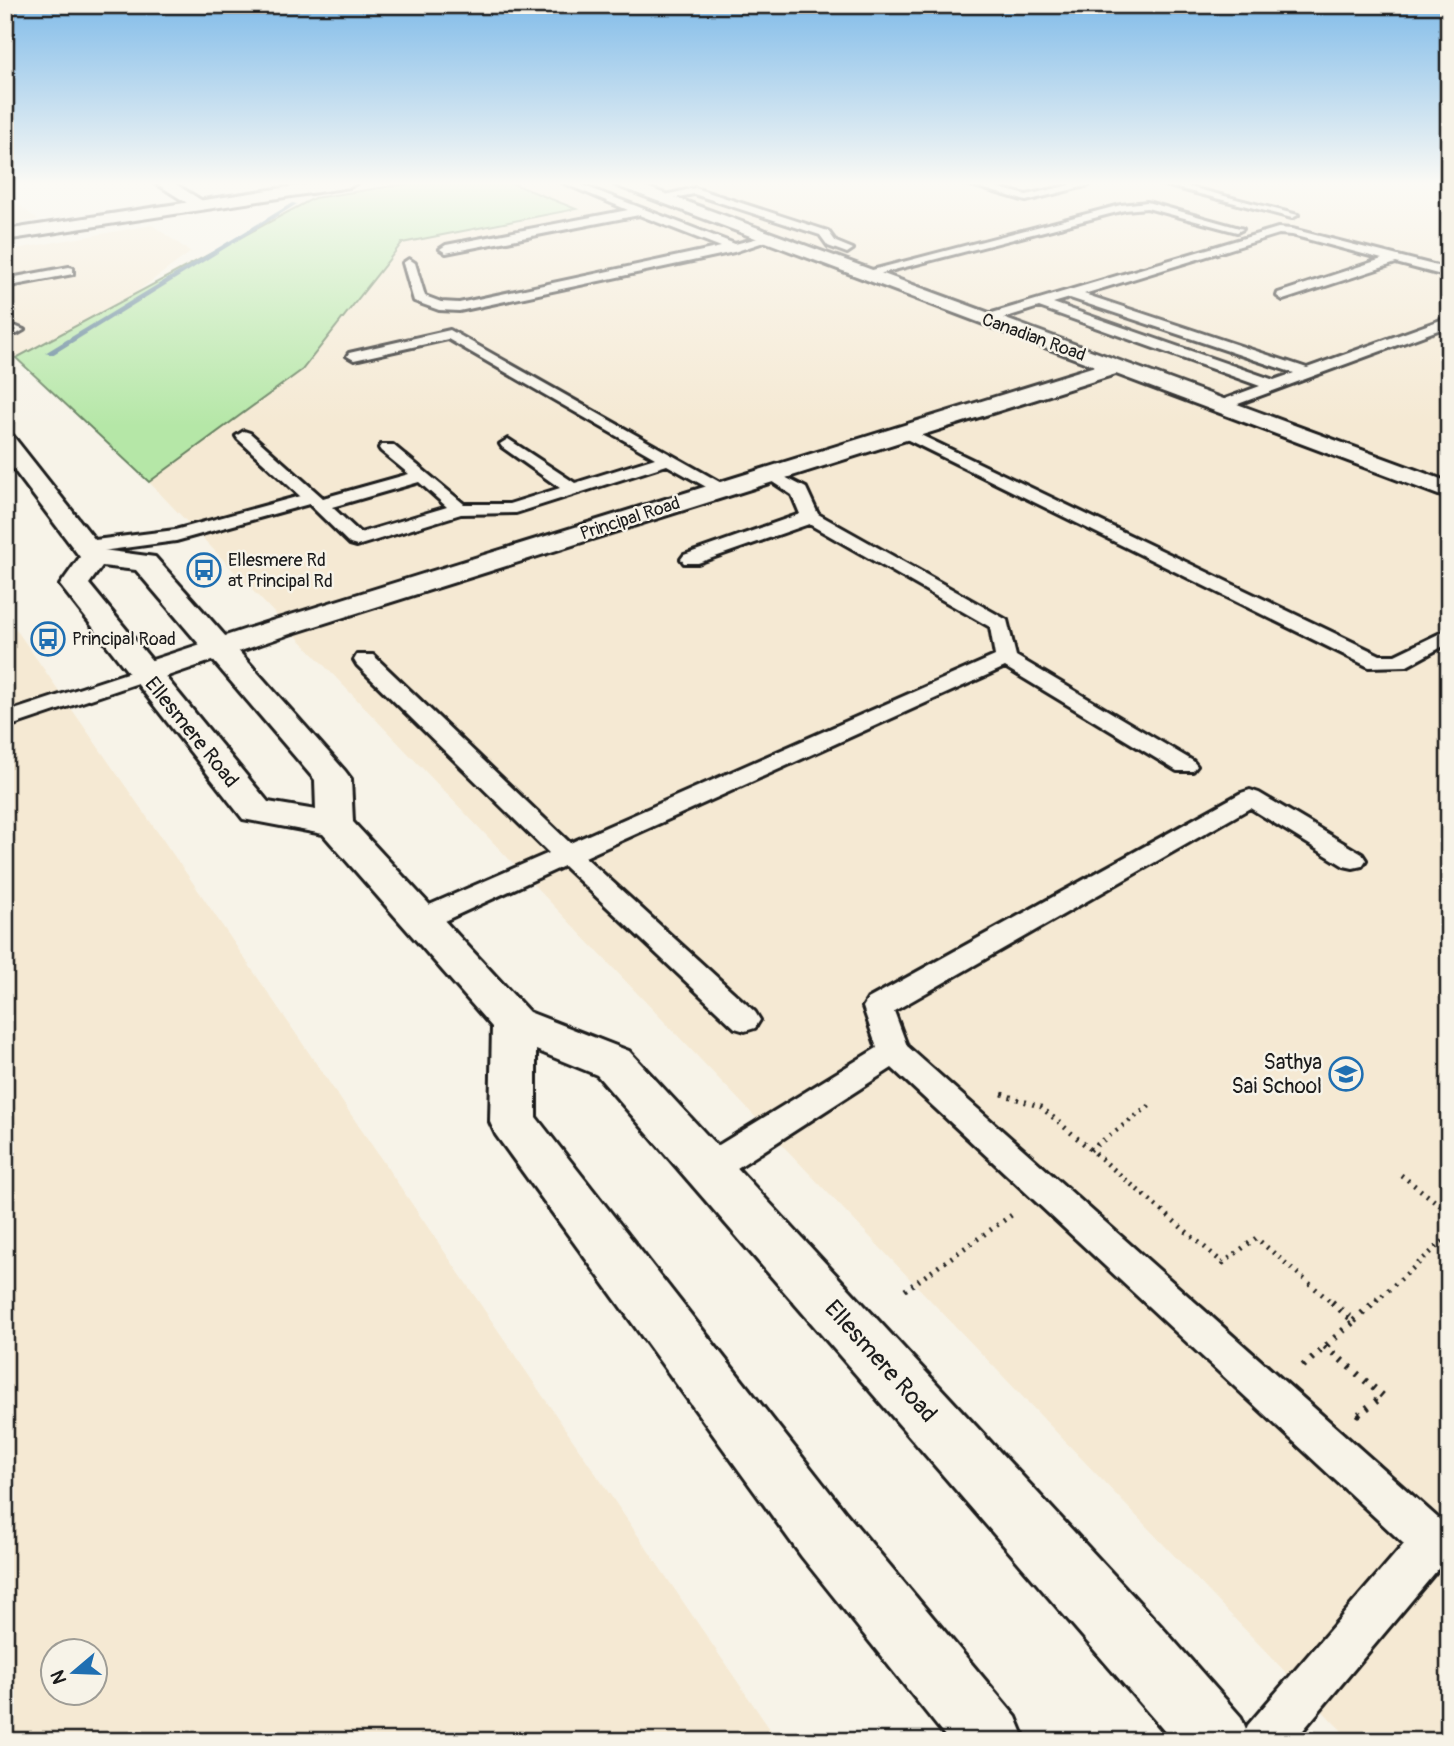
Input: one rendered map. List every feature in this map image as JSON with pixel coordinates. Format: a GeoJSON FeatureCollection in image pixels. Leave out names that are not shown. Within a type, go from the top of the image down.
{"type":"FeatureCollection","features":[{"type":"Feature","properties":{"kind":"main road","name":"Canadian Road"},"geometry":{"type":"LineString","coordinates":[[836,263],[1449,491]]}},
{"type":"Feature","properties":{"kind":"main road","name":"Principal Road"},"geometry":{"type":"LineString","coordinates":[[145,673],[216,648],[1116,367]]}},
{"type":"Feature","properties":{"kind":"main road"},"geometry":{"type":"LineString","coordinates":[[5,442],[91,552],[145,563],[216,648],[333,779],[335,825]]}},
{"type":"Feature","properties":{"kind":"main road","name":"Ellesmere Road"},"geometry":{"type":"LineString","coordinates":[[91,552],[74,585],[256,811],[335,825],[514,1023],[613,1063],[1217,1741]]}},
{"type":"Feature","properties":{"kind":"main road"},"geometry":{"type":"LineString","coordinates":[[514,1023],[513,1122],[824,1535],[992,1741]]}},
{"type":"Feature","properties":{"kind":"lane"},"geometry":{"type":"LineString","coordinates":[[409,263],[419,298],[439,306],[459,307],[662,263]]}},
{"type":"Feature","properties":{"kind":"lane"},"geometry":{"type":"LineString","coordinates":[[863,274],[904,263]]}},
{"type":"Feature","properties":{"kind":"lane"},"geometry":{"type":"LineString","coordinates":[[987,319],[1171,263]]}},
{"type":"Feature","properties":{"kind":"lane"},"geometry":{"type":"LineString","coordinates":[[1283,296],[1381,263]]}},
{"type":"Feature","properties":{"kind":"lane"},"geometry":{"type":"LineString","coordinates":[[1412,263],[1449,273]]}},
{"type":"Feature","properties":{"kind":"lane"},"geometry":{"type":"LineString","coordinates":[[5,283],[69,271]]}},
{"type":"Feature","properties":{"kind":"lane"},"geometry":{"type":"LineString","coordinates":[[1071,294],[1307,373]]}},
{"type":"Feature","properties":{"kind":"lane"},"geometry":{"type":"LineString","coordinates":[[1039,303],[1273,385]]}},
{"type":"Feature","properties":{"kind":"lane"},"geometry":{"type":"LineString","coordinates":[[1219,406],[1449,321]]}},
{"type":"Feature","properties":{"kind":"lane"},"geometry":{"type":"LineString","coordinates":[[354,356],[450,334],[723,489]]}},
{"type":"Feature","properties":{"kind":"lane"},"geometry":{"type":"LineString","coordinates":[[906,433],[1377,662],[1399,660],[1449,635]]}},
{"type":"Feature","properties":{"kind":"lane"},"geometry":{"type":"LineString","coordinates":[[244,436],[357,540],[460,509],[510,509],[669,459]]}},
{"type":"Feature","properties":{"kind":"lane"},"geometry":{"type":"LineString","coordinates":[[508,444],[573,489]]}},
{"type":"Feature","properties":{"kind":"lane"},"geometry":{"type":"LineString","coordinates":[[387,448],[460,509]]}},
{"type":"Feature","properties":{"kind":"lane"},"geometry":{"type":"LineString","coordinates":[[771,475],[800,492],[810,517],[1000,624],[1006,659],[1185,766]]}},
{"type":"Feature","properties":{"kind":"lane"},"geometry":{"type":"LineString","coordinates":[[91,552],[176,535],[422,476]]}},
{"type":"Feature","properties":{"kind":"lane"},"geometry":{"type":"LineString","coordinates":[[691,559],[810,517]]}},
{"type":"Feature","properties":{"kind":"lane"},"geometry":{"type":"LineString","coordinates":[[421,920],[1006,659]]}},
{"type":"Feature","properties":{"kind":"lane"},"geometry":{"type":"LineString","coordinates":[[365,660],[566,854],[745,1020]]}},
{"type":"Feature","properties":{"kind":"lane"},"geometry":{"type":"LineString","coordinates":[[5,721],[145,673]]}},
{"type":"Feature","properties":{"kind":"lane"},"geometry":{"type":"LineString","coordinates":[[1264,1741],[1433,1542],[894,1052],[878,1007],[1250,799],[1353,860]]}},
{"type":"Feature","properties":{"kind":"lane"},"geometry":{"type":"LineString","coordinates":[[708,1169],[894,1052]]}},
{"type":"Feature","properties":{"kind":"path"},"geometry":{"type":"LineString","coordinates":[[991,1085],[1001,1094],[1041,1107],[1223,1263],[1256,1238],[1354,1321]]}},
{"type":"Feature","properties":{"kind":"path"},"geometry":{"type":"LineString","coordinates":[[1090,1150],[1152,1104]]}},
{"type":"Feature","properties":{"kind":"path"},"geometry":{"type":"LineString","coordinates":[[1401,1175],[1449,1212]]}},
{"type":"Feature","properties":{"kind":"path"},"geometry":{"type":"LineString","coordinates":[[905,1290],[1017,1211]]}},
{"type":"Feature","properties":{"kind":"path"},"geometry":{"type":"LineString","coordinates":[[1312,1374],[1303,1366],[1449,1236]]}},
{"type":"Feature","properties":{"kind":"path"},"geometry":{"type":"LineString","coordinates":[[1325,1346],[1383,1396],[1359,1414],[1350,1406]]}},
{"type":"Feature","properties":{"kind":"shaded area"},"geometry":{"type":"Polygon","coordinates":[[[5,263],[175,263],[135,293],[17,358],[5,347],[5,263]]]}},
{"type":"Feature","properties":{"kind":"shaded area"},"geometry":{"type":"Polygon","coordinates":[[[386,263],[1449,263],[1449,1741],[1353,1741],[1336,1725],[149,482],[302,370],[386,263]]]}},
{"type":"Feature","properties":{"kind":"shaded area"},"geometry":{"type":"Polygon","coordinates":[[[13,625],[200,893],[778,1741],[5,1741],[5,627],[13,625]]]}},
{"type":"Feature","properties":{"kind":"green space"},"geometry":{"type":"Polygon","coordinates":[[[192,263],[386,263],[302,370],[149,482],[16,358],[192,263]]]}},
{"type":"Feature","properties":{"kind":"waterway"},"geometry":{"type":"LineString","coordinates":[[49,353],[196,263]]}},
{"type":"Feature","properties":{"kind":"place","name":"Ellesmere Rd at Principal Rd"},"geometry":{"type":"Point","coordinates":[204,570]}},
{"type":"Feature","properties":{"kind":"place","name":"Principal Road"},"geometry":{"type":"Point","coordinates":[48,639]}},
{"type":"Feature","properties":{"kind":"place","name":"Sathya Sai School"},"geometry":{"type":"Point","coordinates":[1346,1074]}}]}
